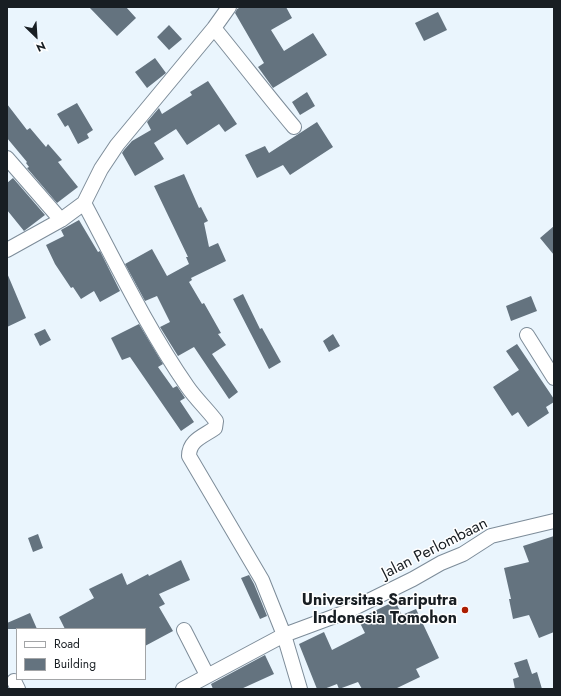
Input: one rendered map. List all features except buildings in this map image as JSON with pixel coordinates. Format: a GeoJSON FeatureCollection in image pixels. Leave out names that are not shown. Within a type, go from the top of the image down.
{"type":"FeatureCollection","features":[{"type":"Feature","properties":{"kind":"street"},"geometry":{"type":"LineString","coordinates":[[7,250],[60,220],[84,203],[101,169],[117,145],[230,7]]}},
{"type":"Feature","properties":{"kind":"street"},"geometry":{"type":"LineString","coordinates":[[214,28],[240,59],[269,98],[294,127]]}},
{"type":"Feature","properties":{"kind":"street"},"geometry":{"type":"LineString","coordinates":[[7,158],[60,220]]}},
{"type":"Feature","properties":{"kind":"street"},"geometry":{"type":"LineString","coordinates":[[84,203],[126,286],[160,343],[188,388],[209,410],[216,421],[215,428],[193,443],[189,451],[189,456],[262,580],[284,635],[300,689]]}},
{"type":"Feature","properties":{"kind":"street"},"geometry":{"type":"LineString","coordinates":[[527,335],[554,378]]}},
{"type":"Feature","properties":{"kind":"street","name":"Jalan Perlombaan"},"geometry":{"type":"LineString","coordinates":[[183,689],[284,635],[353,609],[413,579],[441,563],[463,554],[491,536],[554,521]]}},
{"type":"Feature","properties":{"kind":"street"},"geometry":{"type":"LineString","coordinates":[[184,630],[207,675]]}},
{"type":"Feature","properties":{"kind":"place","name":"Universitas Sariputra Indonesia Tomohon"},"geometry":{"type":"Point","coordinates":[465,610]}}]}
